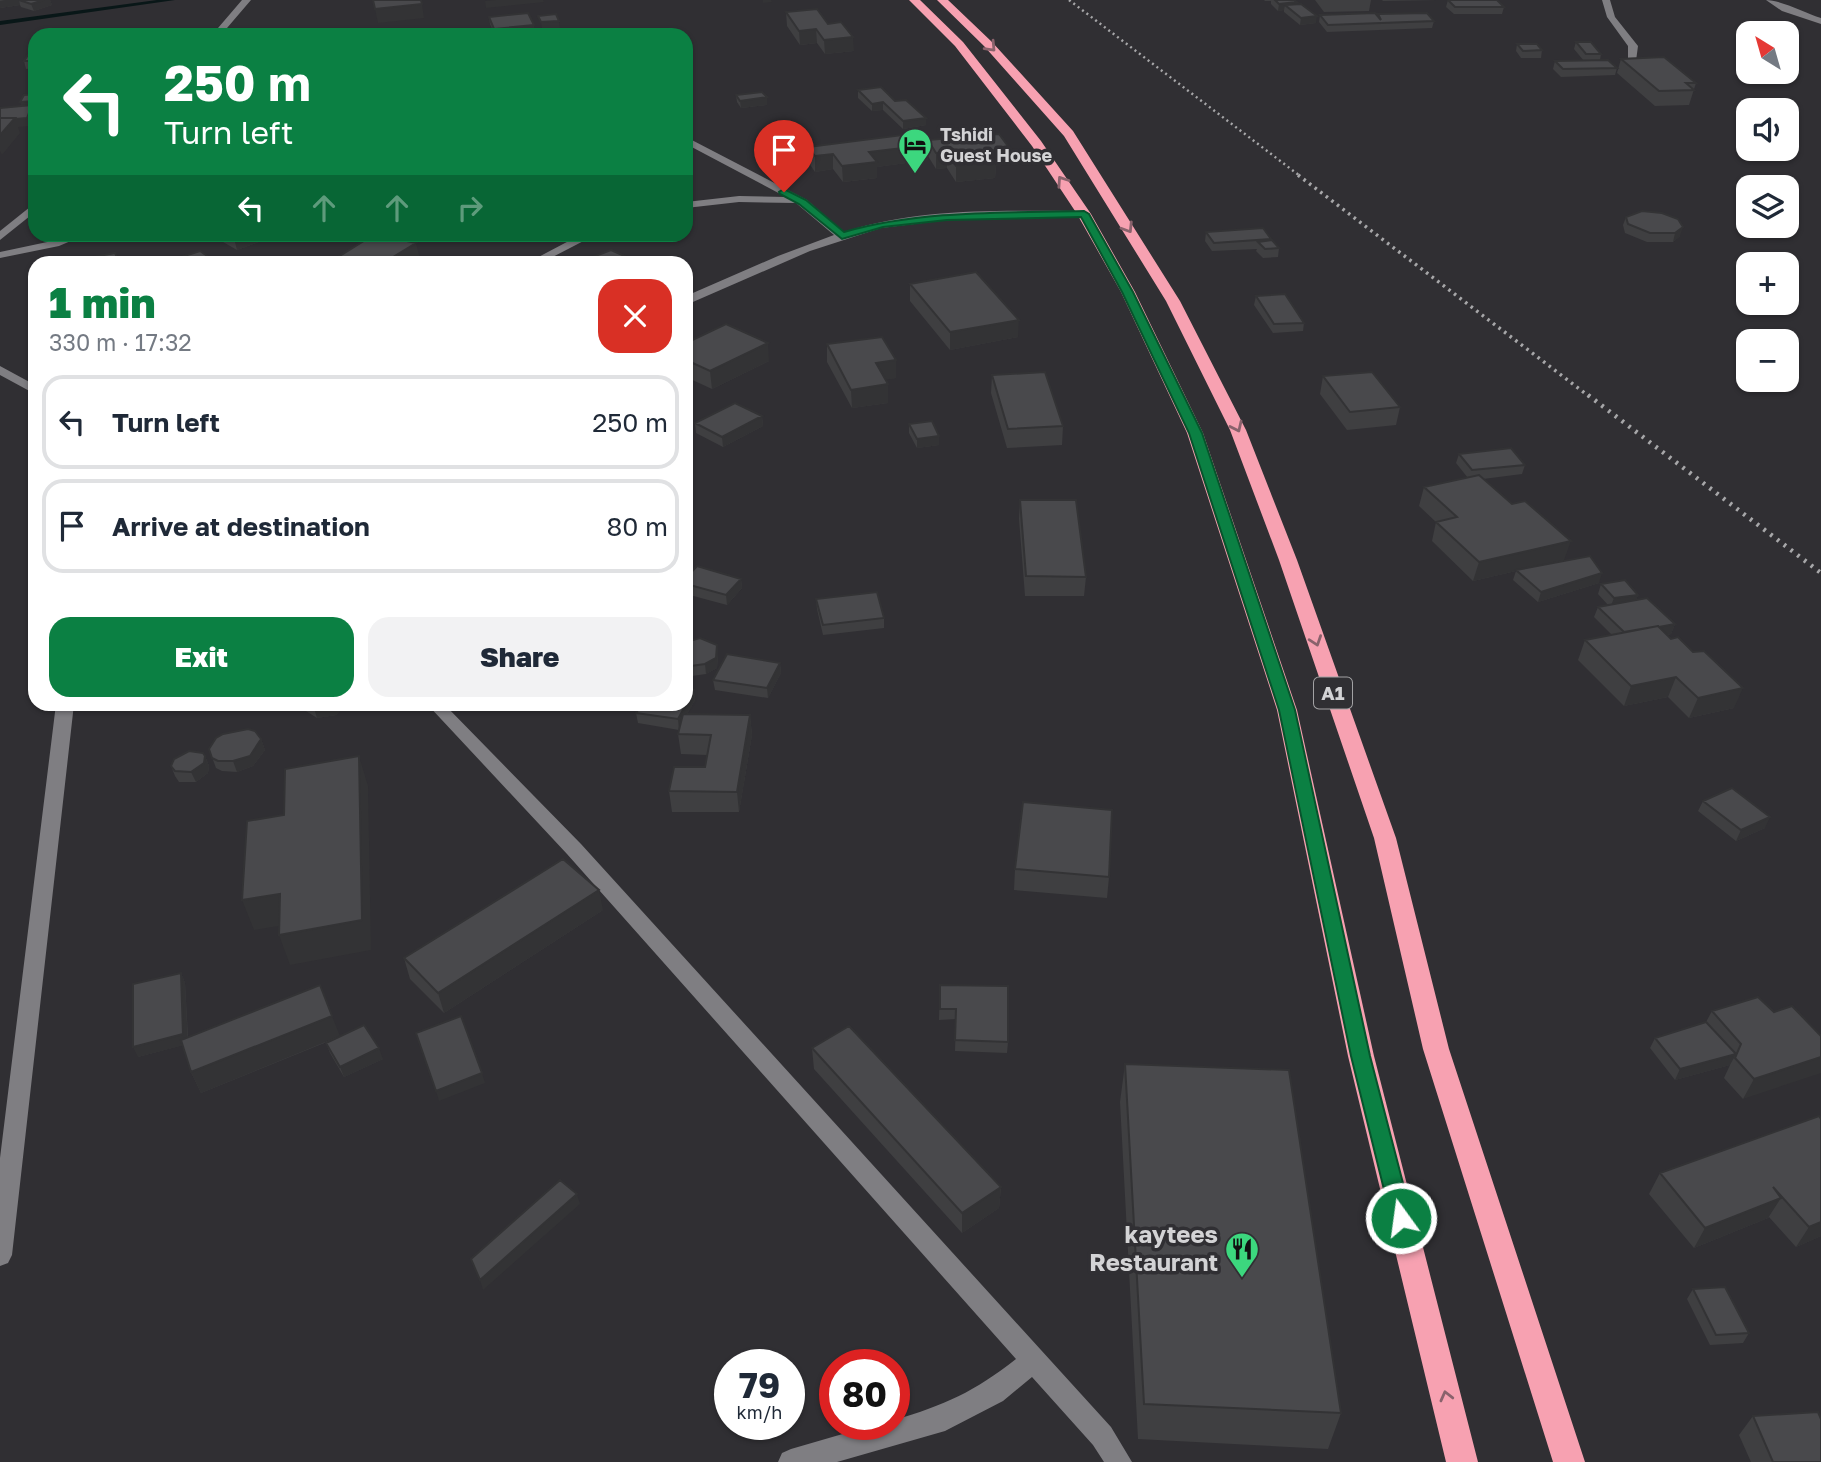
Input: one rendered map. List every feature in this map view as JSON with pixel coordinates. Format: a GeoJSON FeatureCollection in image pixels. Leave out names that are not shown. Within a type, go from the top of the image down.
{"type":"FeatureCollection","features":[{"type":"Feature","properties":{"kind":"highway","name":"A1"},"geometry":{"type":"LineString","coordinates":[[914,0],[959,44],[1037,144],[1084,214],[1128,292],[1195,433],[1287,710],[1361,1056],[1462,1462]]}},
{"type":"Feature","properties":{"kind":"highway","name":"A1"},"geometry":{"type":"LineString","coordinates":[[942,0],[988,44],[1069,134],[1173,301],[1238,430],[1288,560],[1385,838],[1436,1049],[1569,1462]]}},
{"type":"Feature","properties":{"kind":"street"},"geometry":{"type":"LineString","coordinates":[[222,28],[247,0]]}},
{"type":"Feature","properties":{"kind":"street"},"geometry":{"type":"LineString","coordinates":[[1606,0],[1611,17],[1633,46],[1633,59]]}},
{"type":"Feature","properties":{"kind":"street"},"geometry":{"type":"LineString","coordinates":[[1770,0],[1786,9],[1821,21]]}},
{"type":"Feature","properties":{"kind":"street"},"geometry":{"type":"LineString","coordinates":[[693,145],[803,202],[842,236]]}},
{"type":"Feature","properties":{"kind":"street"},"geometry":{"type":"LineString","coordinates":[[693,204],[752,196],[803,202]]}},
{"type":"Feature","properties":{"kind":"street"},"geometry":{"type":"LineString","coordinates":[[0,237],[28,212]]}},
{"type":"Feature","properties":{"kind":"street"},"geometry":{"type":"LineString","coordinates":[[693,297],[842,236],[882,225],[947,217],[1084,214]]}},
{"type":"Feature","properties":{"kind":"street"},"geometry":{"type":"LineString","coordinates":[[0,254],[60,242]]}},
{"type":"Feature","properties":{"kind":"street"},"geometry":{"type":"LineString","coordinates":[[547,256],[576,242]]}},
{"type":"Feature","properties":{"kind":"street"},"geometry":{"type":"LineString","coordinates":[[0,370],[28,386]]}},
{"type":"Feature","properties":{"kind":"street"},"geometry":{"type":"LineString","coordinates":[[0,1255],[64,711]]}},
{"type":"Feature","properties":{"kind":"street"},"geometry":{"type":"LineString","coordinates":[[442,711],[574,849],[1102,1436],[1119,1462]]}},
{"type":"Feature","properties":{"kind":"street"},"geometry":{"type":"LineString","coordinates":[[791,1462],[945,1418],[994,1392],[1033,1361]]}},
{"type":"Feature","properties":{"kind":"building"},"geometry":{"type":"Polygon","coordinates":[[[19,0],[44,0],[31,4],[19,0]]]}},
{"type":"Feature","properties":{"kind":"building"},"geometry":{"type":"Polygon","coordinates":[[[373,0],[421,0],[422,4],[375,9],[373,0]]]}},
{"type":"Feature","properties":{"kind":"building"},"geometry":{"type":"Polygon","coordinates":[[[1275,0],[1294,0],[1297,2],[1279,4],[1275,0]]]}},
{"type":"Feature","properties":{"kind":"building"},"geometry":{"type":"Polygon","coordinates":[[[1448,0],[1497,0],[1504,7],[1455,7],[1448,0]]]}},
{"type":"Feature","properties":{"kind":"building"},"geometry":{"type":"Polygon","coordinates":[[[1301,4],[1317,16],[1301,18],[1285,5],[1301,4]]]}},
{"type":"Feature","properties":{"kind":"building"},"geometry":{"type":"Polygon","coordinates":[[[817,9],[828,24],[841,22],[853,37],[824,40],[816,29],[799,31],[786,12],[817,9]]]}},
{"type":"Feature","properties":{"kind":"building"},"geometry":{"type":"Polygon","coordinates":[[[528,13],[534,25],[494,28],[489,17],[528,13]]]}},
{"type":"Feature","properties":{"kind":"building"},"geometry":{"type":"Polygon","coordinates":[[[1375,13],[1381,20],[1378,14],[1427,13],[1434,21],[1328,25],[1320,15],[1375,13]]]}},
{"type":"Feature","properties":{"kind":"building"},"geometry":{"type":"Polygon","coordinates":[[[556,14],[559,21],[541,22],[538,16],[556,14]]]}},
{"type":"Feature","properties":{"kind":"building"},"geometry":{"type":"Polygon","coordinates":[[[1576,42],[1591,42],[1601,54],[1586,54],[1576,42]]]}},
{"type":"Feature","properties":{"kind":"building"},"geometry":{"type":"Polygon","coordinates":[[[1517,44],[1537,44],[1542,50],[1523,51],[1517,44]]]}},
{"type":"Feature","properties":{"kind":"building"},"geometry":{"type":"Polygon","coordinates":[[[1664,57],[1696,83],[1686,83],[1694,90],[1659,91],[1621,59],[1664,57]]]}},
{"type":"Feature","properties":{"kind":"building"},"geometry":{"type":"Polygon","coordinates":[[[1608,60],[1617,68],[1563,69],[1555,61],[1608,60]]]}},
{"type":"Feature","properties":{"kind":"building"},"geometry":{"type":"Polygon","coordinates":[[[881,87],[895,101],[906,100],[926,118],[903,121],[883,102],[872,104],[858,90],[881,87]]]}},
{"type":"Feature","properties":{"kind":"building"},"geometry":{"type":"Polygon","coordinates":[[[762,92],[767,97],[740,101],[736,95],[762,92]]]}},
{"type":"Feature","properties":{"kind":"building"},"geometry":{"type":"Polygon","coordinates":[[[24,95],[28,95],[28,101],[20,102],[24,95]]]}},
{"type":"Feature","properties":{"kind":"building"},"geometry":{"type":"Polygon","coordinates":[[[28,105],[28,115],[27,118],[0,118],[0,108],[28,105]]]}},
{"type":"Feature","properties":{"kind":"building"},"geometry":{"type":"Polygon","coordinates":[[[0,118],[15,118],[0,135],[0,118]]]}},
{"type":"Feature","properties":{"kind":"building"},"geometry":{"type":"Polygon","coordinates":[[[918,133],[928,145],[869,152],[877,162],[842,166],[833,154],[815,156],[808,147],[918,133]]]}},
{"type":"Feature","properties":{"kind":"building"},"geometry":{"type":"Polygon","coordinates":[[[999,134],[1010,149],[988,151],[996,162],[956,166],[947,152],[936,153],[928,140],[999,134]]]}},
{"type":"Feature","properties":{"kind":"building"},"geometry":{"type":"Polygon","coordinates":[[[1642,211],[1662,213],[1678,219],[1683,227],[1675,233],[1650,233],[1628,224],[1626,217],[1642,211]]]}},
{"type":"Feature","properties":{"kind":"building"},"geometry":{"type":"Polygon","coordinates":[[[1263,228],[1271,239],[1214,243],[1206,232],[1263,228]]]}},
{"type":"Feature","properties":{"kind":"building"},"geometry":{"type":"Polygon","coordinates":[[[1272,240],[1279,248],[1265,249],[1258,242],[1272,240]]]}},
{"type":"Feature","properties":{"kind":"building"},"geometry":{"type":"Polygon","coordinates":[[[362,242],[416,243],[395,256],[340,256],[362,242]]]}},
{"type":"Feature","properties":{"kind":"building"},"geometry":{"type":"Polygon","coordinates":[[[611,250],[624,256],[596,256],[611,250]]]}},
{"type":"Feature","properties":{"kind":"building"},"geometry":{"type":"Polygon","coordinates":[[[200,251],[207,256],[185,256],[200,251]]]}},
{"type":"Feature","properties":{"kind":"building"},"geometry":{"type":"Polygon","coordinates":[[[976,272],[1019,320],[950,332],[910,284],[976,272]]]}},
{"type":"Feature","properties":{"kind":"building"},"geometry":{"type":"Polygon","coordinates":[[[1285,294],[1304,323],[1274,324],[1256,296],[1285,294]]]}},
{"type":"Feature","properties":{"kind":"building"},"geometry":{"type":"Polygon","coordinates":[[[726,324],[768,343],[710,371],[693,363],[693,340],[726,324]]]}},
{"type":"Feature","properties":{"kind":"building"},"geometry":{"type":"Polygon","coordinates":[[[882,337],[896,360],[876,363],[888,384],[851,390],[827,344],[882,337]]]}},
{"type":"Feature","properties":{"kind":"building"},"geometry":{"type":"Polygon","coordinates":[[[1045,372],[1063,426],[1008,429],[992,375],[1045,372]]]}},
{"type":"Feature","properties":{"kind":"building"},"geometry":{"type":"Polygon","coordinates":[[[1372,372],[1400,407],[1350,412],[1323,376],[1372,372]]]}},
{"type":"Feature","properties":{"kind":"building"},"geometry":{"type":"Polygon","coordinates":[[[735,403],[762,416],[722,437],[695,423],[735,403]]]}},
{"type":"Feature","properties":{"kind":"building"},"geometry":{"type":"Polygon","coordinates":[[[932,421],[939,436],[917,439],[909,424],[932,421]]]}},
{"type":"Feature","properties":{"kind":"building"},"geometry":{"type":"Polygon","coordinates":[[[1511,448],[1525,465],[1472,470],[1459,454],[1511,448]]]}},
{"type":"Feature","properties":{"kind":"building"},"geometry":{"type":"Polygon","coordinates":[[[1479,475],[1512,504],[1525,501],[1571,541],[1479,562],[1436,522],[1457,517],[1424,487],[1479,475]]]}},
{"type":"Feature","properties":{"kind":"building"},"geometry":{"type":"Polygon","coordinates":[[[1020,500],[1076,500],[1086,577],[1026,576],[1020,500]]]}},
{"type":"Feature","properties":{"kind":"building"},"geometry":{"type":"Polygon","coordinates":[[[1590,556],[1602,573],[1541,592],[1516,570],[1590,556]]]}},
{"type":"Feature","properties":{"kind":"building"},"geometry":{"type":"Polygon","coordinates":[[[697,566],[741,579],[726,595],[693,586],[693,570],[697,566]]]}},
{"type":"Feature","properties":{"kind":"building"},"geometry":{"type":"Polygon","coordinates":[[[1625,580],[1638,595],[1614,598],[1601,584],[1625,580]]]}},
{"type":"Feature","properties":{"kind":"building"},"geometry":{"type":"Polygon","coordinates":[[[877,592],[884,618],[823,625],[816,599],[877,592]]]}},
{"type":"Feature","properties":{"kind":"building"},"geometry":{"type":"Polygon","coordinates":[[[1647,598],[1675,624],[1624,632],[1598,607],[1647,598]]]}},
{"type":"Feature","properties":{"kind":"building"},"geometry":{"type":"Polygon","coordinates":[[[1658,626],[1671,639],[1678,637],[1693,652],[1704,651],[1743,688],[1698,698],[1676,677],[1631,686],[1585,640],[1658,626]]]}},
{"type":"Feature","properties":{"kind":"building"},"geometry":{"type":"Polygon","coordinates":[[[700,638],[717,645],[716,658],[705,664],[693,666],[693,640],[700,638]]]}},
{"type":"Feature","properties":{"kind":"building"},"geometry":{"type":"Polygon","coordinates":[[[727,654],[780,663],[767,688],[713,680],[727,654]]]}},
{"type":"Feature","properties":{"kind":"building"},"geometry":{"type":"Polygon","coordinates":[[[637,711],[682,711],[678,719],[636,713],[637,711]]]}},
{"type":"Feature","properties":{"kind":"building"},"geometry":{"type":"Polygon","coordinates":[[[683,714],[750,715],[737,792],[669,791],[674,767],[705,767],[711,735],[678,734],[683,714]]]}},
{"type":"Feature","properties":{"kind":"building"},"geometry":{"type":"Polygon","coordinates":[[[248,729],[255,731],[261,739],[250,756],[233,761],[218,761],[212,758],[209,749],[216,738],[248,729]]]}},
{"type":"Feature","properties":{"kind":"building"},"geometry":{"type":"Polygon","coordinates":[[[189,751],[203,753],[204,763],[191,772],[175,771],[171,766],[174,759],[189,751]]]}},
{"type":"Feature","properties":{"kind":"building"},"geometry":{"type":"Polygon","coordinates":[[[359,756],[362,920],[279,935],[280,894],[242,900],[247,821],[284,815],[285,769],[359,756]]]}},
{"type":"Feature","properties":{"kind":"building"},"geometry":{"type":"Polygon","coordinates":[[[1732,788],[1770,817],[1741,830],[1703,801],[1732,788]]]}},
{"type":"Feature","properties":{"kind":"building"},"geometry":{"type":"Polygon","coordinates":[[[1023,802],[1112,810],[1109,877],[1015,869],[1023,802]]]}},
{"type":"Feature","properties":{"kind":"building"},"geometry":{"type":"Polygon","coordinates":[[[563,859],[599,890],[438,993],[404,958],[563,859]]]}},
{"type":"Feature","properties":{"kind":"building"},"geometry":{"type":"Polygon","coordinates":[[[181,973],[183,1034],[133,1047],[133,984],[181,973]]]}},
{"type":"Feature","properties":{"kind":"building"},"geometry":{"type":"Polygon","coordinates":[[[320,985],[332,1016],[191,1072],[181,1040],[320,985]]]}},
{"type":"Feature","properties":{"kind":"building"},"geometry":{"type":"Polygon","coordinates":[[[940,985],[1008,986],[1008,1042],[955,1040],[956,1009],[940,1009],[940,985]]]}},
{"type":"Feature","properties":{"kind":"building"},"geometry":{"type":"Polygon","coordinates":[[[1758,997],[1774,1012],[1792,1006],[1821,1036],[1821,1057],[1754,1079],[1735,1058],[1741,1044],[1712,1011],[1758,997]]]}},
{"type":"Feature","properties":{"kind":"building"},"geometry":{"type":"Polygon","coordinates":[[[461,1016],[482,1073],[436,1091],[416,1033],[461,1016]]]}},
{"type":"Feature","properties":{"kind":"building"},"geometry":{"type":"Polygon","coordinates":[[[1706,1022],[1736,1054],[1680,1069],[1655,1038],[1706,1022]]]}},
{"type":"Feature","properties":{"kind":"building"},"geometry":{"type":"Polygon","coordinates":[[[364,1025],[379,1048],[340,1067],[326,1043],[364,1025]]]}},
{"type":"Feature","properties":{"kind":"building"},"geometry":{"type":"Polygon","coordinates":[[[849,1026],[1001,1187],[962,1213],[812,1048],[849,1026]]]}},
{"type":"Feature","properties":{"kind":"building"},"geometry":{"type":"Polygon","coordinates":[[[1125,1064],[1289,1070],[1341,1413],[1144,1404],[1125,1064]]]}},
{"type":"Feature","properties":{"kind":"building"},"geometry":{"type":"Polygon","coordinates":[[[1819,1116],[1821,1222],[1809,1227],[1773,1187],[1781,1198],[1705,1228],[1660,1173],[1819,1116]]]}},
{"type":"Feature","properties":{"kind":"building"},"geometry":{"type":"Polygon","coordinates":[[[560,1180],[577,1194],[480,1280],[471,1259],[560,1180]]]}},
{"type":"Feature","properties":{"kind":"building"},"geometry":{"type":"Polygon","coordinates":[[[1725,1287],[1749,1333],[1716,1335],[1693,1289],[1725,1287]]]}},
{"type":"Feature","properties":{"kind":"building"},"geometry":{"type":"Polygon","coordinates":[[[1818,1412],[1821,1419],[1821,1462],[1773,1462],[1753,1416],[1818,1412]]]}},
{"type":"Feature","properties":{"kind":"waterway"},"geometry":{"type":"LineString","coordinates":[[0,23],[172,0]]}},
{"type":"Feature","properties":{"kind":"railway"},"geometry":{"type":"LineString","coordinates":[[1069,0],[1300,176]]}},
{"type":"Feature","properties":{"kind":"railway"},"geometry":{"type":"LineString","coordinates":[[1298,175],[1590,397]]}},
{"type":"Feature","properties":{"kind":"railway"},"geometry":{"type":"LineString","coordinates":[[1588,395],[1821,573]]}},
{"type":"Feature","properties":{"kind":"place","name":"Tshidi Guest House"},"geometry":{"type":"Point","coordinates":[915,175]}},
{"type":"Feature","properties":{"kind":"place","name":"kaytees Restaurant"},"geometry":{"type":"Point","coordinates":[1242,1279]}},
{"type":"Feature","properties":{"kind":"route"},"geometry":{"type":"LineString","coordinates":[[784,192],[803,202],[842,236],[882,225],[947,217],[1084,214],[1128,292],[1195,433],[1287,710],[1361,1056],[1401,1218]]}}]}
